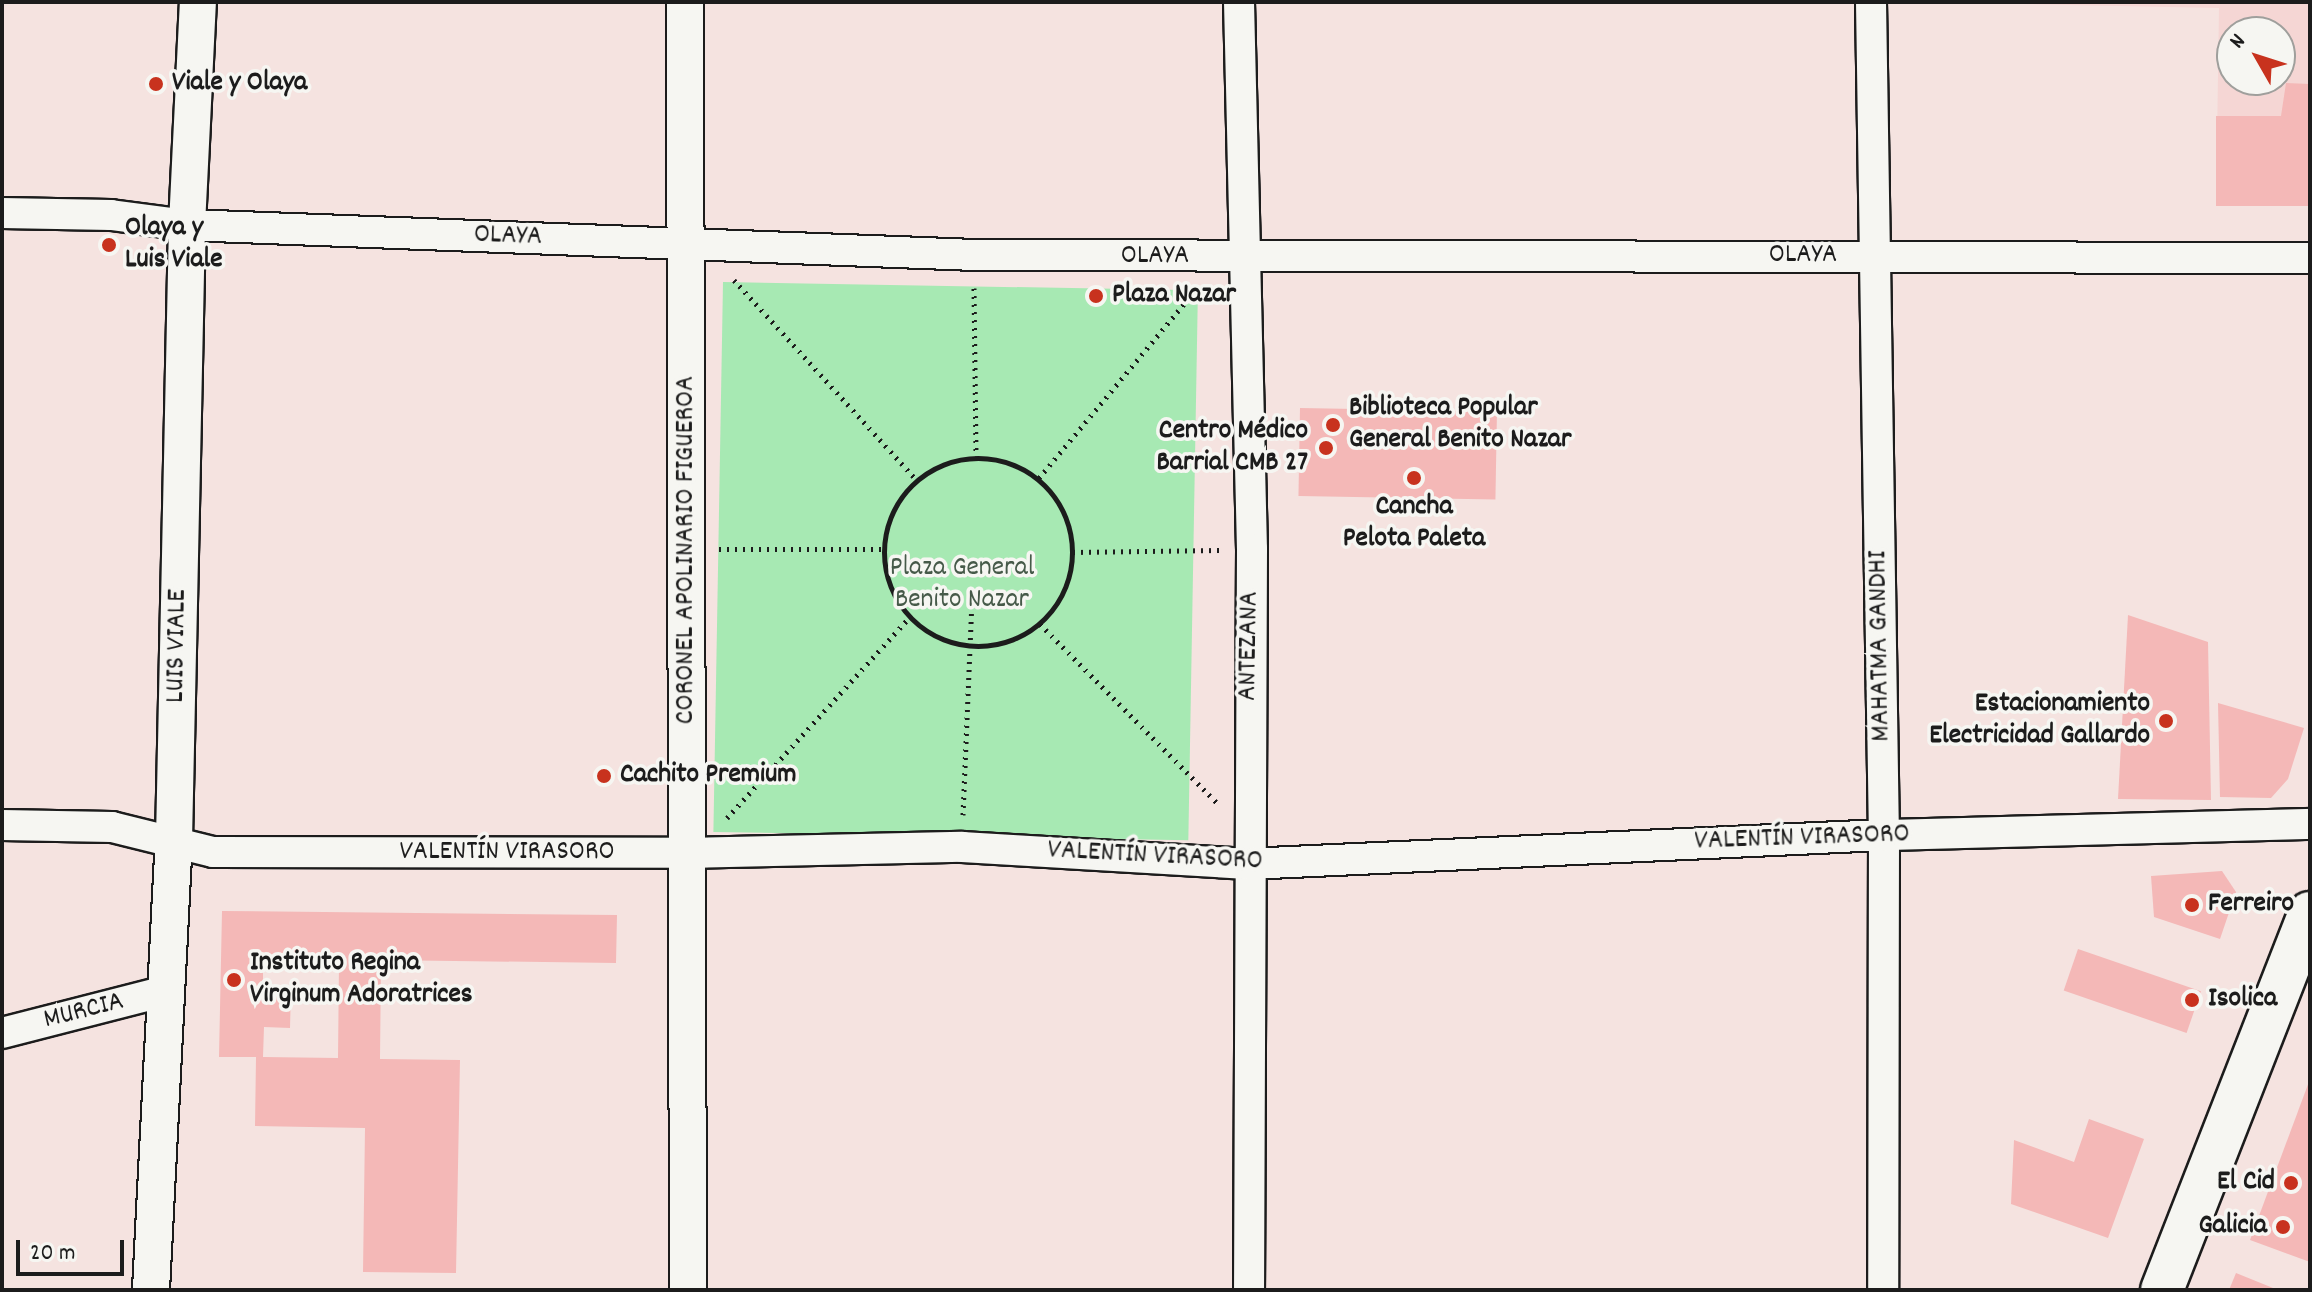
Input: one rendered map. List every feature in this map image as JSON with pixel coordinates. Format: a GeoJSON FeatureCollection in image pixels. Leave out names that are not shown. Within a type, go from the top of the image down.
{"type":"FeatureCollection","features":[{"type":"Feature","properties":{"kind":"main road"},"geometry":{"type":"LineString","coordinates":[[2162,1290],[2310,913]]}},
{"type":"Feature","properties":{"kind":"street","name":"LUIS VIALE"},"geometry":{"type":"LineString","coordinates":[[151,1290],[174,840],[187,225],[198,2]]}},
{"type":"Feature","properties":{"kind":"street","name":"CORONEL APOLINARIO FIGUEROA"},"geometry":{"type":"LineString","coordinates":[[685,2],[688,1290]]}},
{"type":"Feature","properties":{"kind":"street","name":"ANTEZANA"},"geometry":{"type":"LineString","coordinates":[[1239,2],[1241,258],[1252,549],[1247,864],[1249,1290]]}},
{"type":"Feature","properties":{"kind":"street","name":"MAHATMA GANDHI"},"geometry":{"type":"LineString","coordinates":[[1871,2],[1884,835],[1883,1290]]}},
{"type":"Feature","properties":{"kind":"street","name":"OLAYA"},"geometry":{"type":"LineString","coordinates":[[2,213],[111,215],[187,225],[974,255],[1241,258],[2310,258]]}},
{"type":"Feature","properties":{"kind":"street","name":"VALENTÍN VIRASORO"},"geometry":{"type":"LineString","coordinates":[[2,825],[112,827],[213,852],[688,853],[962,847],[1247,864],[1884,835],[2310,824]]}},
{"type":"Feature","properties":{"kind":"street","name":"MURCIA"},"geometry":{"type":"LineString","coordinates":[[2,1033],[166,991]]}},
{"type":"Feature","properties":{"kind":"path"},"geometry":{"type":"LineString","coordinates":[[686,243],[723,268],[916,479]]}},
{"type":"Feature","properties":{"kind":"path"},"geometry":{"type":"LineString","coordinates":[[974,255],[976,456]]}},
{"type":"Feature","properties":{"kind":"path"},"geometry":{"type":"LineString","coordinates":[[1039,478],[1207,276],[1241,258]]}},
{"type":"Feature","properties":{"kind":"path"},"geometry":{"type":"LineString","coordinates":[[976,456],[1004,460],[1039,478],[1065,511],[1073,552],[1068,583],[1040,624],[1009,642],[971,647],[936,638],[909,618],[888,584],[882,549],[893,508],[916,479],[945,462],[976,456]]}},
{"type":"Feature","properties":{"kind":"path"},"geometry":{"type":"LineString","coordinates":[[687,548],[882,549]]}},
{"type":"Feature","properties":{"kind":"path"},"geometry":{"type":"LineString","coordinates":[[1073,552],[1252,549]]}},
{"type":"Feature","properties":{"kind":"path"},"geometry":{"type":"LineString","coordinates":[[962,847],[972,601]]}},
{"type":"Feature","properties":{"kind":"path"},"geometry":{"type":"LineString","coordinates":[[688,853],[724,821],[909,618]]}},
{"type":"Feature","properties":{"kind":"path"},"geometry":{"type":"LineString","coordinates":[[1040,624],[1222,808]]}},
{"type":"Feature","properties":{"kind":"shaded area"},"geometry":{"type":"Polygon","coordinates":[[[1923,2],[2310,2],[2310,206],[2216,206],[2218,96],[2296,96],[2296,16],[2219,16],[2219,8],[1923,2]]]}},
{"type":"Feature","properties":{"kind":"green space","name":"Plaza General Benito Nazar"},"geometry":{"type":"Polygon","coordinates":[[[723,282],[1198,290],[1188,840],[713,832],[723,282]]]}},
{"type":"Feature","properties":{"kind":"building"},"geometry":{"type":"Polygon","coordinates":[[[2296,83],[2310,84],[2310,206],[2216,206],[2216,116],[2281,116],[2284,96],[2296,96],[2296,83]]]}},
{"type":"Feature","properties":{"kind":"building"},"geometry":{"type":"Polygon","coordinates":[[[1300,408],[1497,411],[1495,499],[1298,496],[1300,408]]]}},
{"type":"Feature","properties":{"kind":"building","name":"Estacionamiento Electricidad Gallardo"},"geometry":{"type":"Polygon","coordinates":[[[2128,615],[2208,642],[2211,800],[2118,799],[2128,615]]]}},
{"type":"Feature","properties":{"kind":"building"},"geometry":{"type":"Polygon","coordinates":[[[2218,703],[2304,728],[2288,779],[2271,798],[2220,797],[2218,703]]]}},
{"type":"Feature","properties":{"kind":"building","name":"Ferreiro"},"geometry":{"type":"Polygon","coordinates":[[[2222,871],[2236,892],[2220,939],[2154,917],[2151,876],[2222,871]]]}},
{"type":"Feature","properties":{"kind":"building"},"geometry":{"type":"Polygon","coordinates":[[[222,911],[617,915],[616,963],[381,960],[380,1059],[460,1060],[456,1273],[363,1272],[365,1128],[255,1126],[256,1057],[219,1057],[222,911]],[[263,962],[263,987],[291,988],[290,1028],[264,1027],[263,1057],[338,1058],[339,963],[263,962]]]}},
{"type":"Feature","properties":{"kind":"building"},"geometry":{"type":"Polygon","coordinates":[[[2078,949],[2201,991],[2187,1033],[2064,991],[2078,949]]]}},
{"type":"Feature","properties":{"kind":"building"},"geometry":{"type":"Polygon","coordinates":[[[2310,1079],[2310,1262],[2250,1240],[2310,1079]]]}},
{"type":"Feature","properties":{"kind":"building"},"geometry":{"type":"Polygon","coordinates":[[[2089,1119],[2144,1139],[2108,1238],[2011,1204],[2014,1140],[2074,1162],[2089,1119]]]}},
{"type":"Feature","properties":{"kind":"building"},"geometry":{"type":"Polygon","coordinates":[[[2236,1273],[2278,1290],[2229,1290],[2236,1273]]]}},
{"type":"Feature","properties":{"kind":"place","name":"Viale y Olaya"},"geometry":{"type":"Point","coordinates":[156,84]}},
{"type":"Feature","properties":{"kind":"place","name":"Olaya y Luis Viale"},"geometry":{"type":"Point","coordinates":[109,245]}},
{"type":"Feature","properties":{"kind":"place","name":"Plaza Nazar"},"geometry":{"type":"Point","coordinates":[1096,296]}},
{"type":"Feature","properties":{"kind":"place","name":"Biblioteca Popular General Benito Nazar"},"geometry":{"type":"Point","coordinates":[1333,425]}},
{"type":"Feature","properties":{"kind":"place","name":"Centro Médico Barrial CMB 27"},"geometry":{"type":"Point","coordinates":[1326,448]}},
{"type":"Feature","properties":{"kind":"place","name":"Cancha Pelota Paleta"},"geometry":{"type":"Point","coordinates":[1414,478]}},
{"type":"Feature","properties":{"kind":"place","name":"Estacionamiento Electricidad Gallardo"},"geometry":{"type":"Point","coordinates":[2166,721]}},
{"type":"Feature","properties":{"kind":"place","name":"Cachito Premium"},"geometry":{"type":"Point","coordinates":[604,776]}},
{"type":"Feature","properties":{"kind":"place","name":"Ferreiro"},"geometry":{"type":"Point","coordinates":[2192,905]}},
{"type":"Feature","properties":{"kind":"place","name":"Instituto Regina Virginum Adoratrices"},"geometry":{"type":"Point","coordinates":[234,980]}},
{"type":"Feature","properties":{"kind":"place","name":"Isolica"},"geometry":{"type":"Point","coordinates":[2192,1000]}},
{"type":"Feature","properties":{"kind":"place","name":"El Cid"},"geometry":{"type":"Point","coordinates":[2291,1183]}},
{"type":"Feature","properties":{"kind":"place","name":"Galicia"},"geometry":{"type":"Point","coordinates":[2283,1227]}}]}
